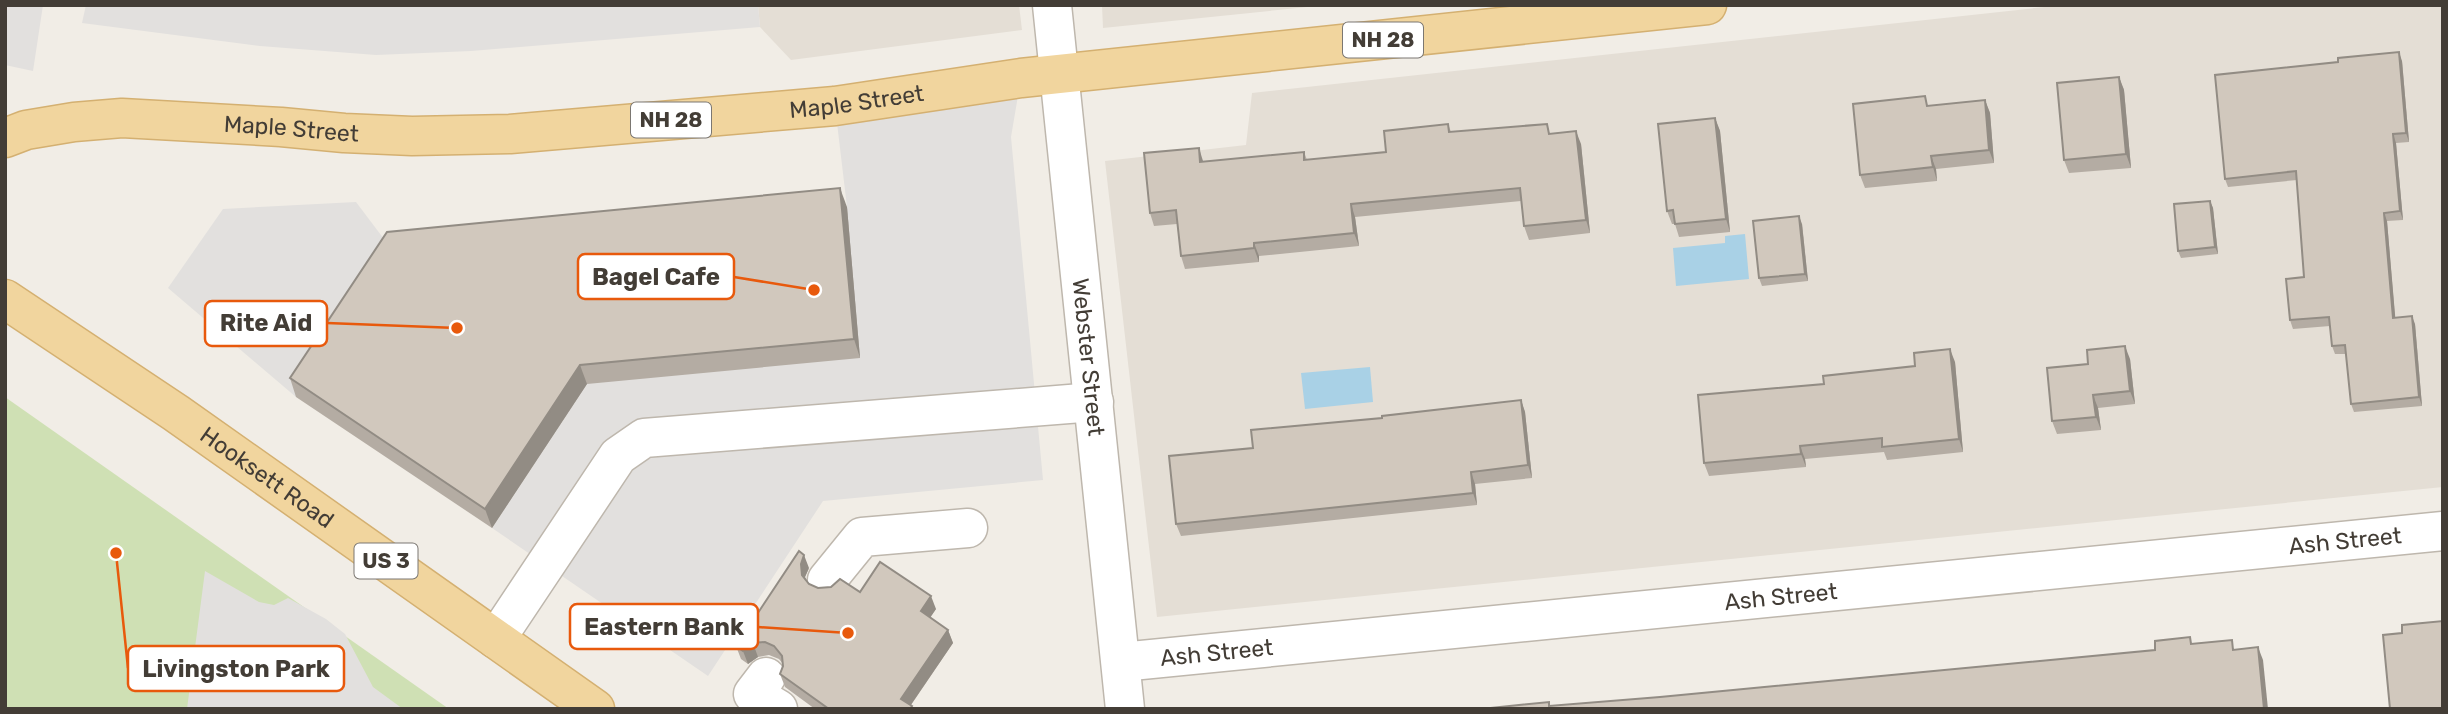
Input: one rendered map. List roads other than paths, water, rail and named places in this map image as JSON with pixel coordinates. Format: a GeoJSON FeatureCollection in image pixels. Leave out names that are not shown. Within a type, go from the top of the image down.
{"type":"FeatureCollection","features":[{"type":"Feature","properties":{"kind":"main road","name":"Maple Street"},"geometry":{"type":"LineString","coordinates":[[5,138],[26,130],[122,118],[344,133],[510,134],[835,106],[1059,74],[1707,5]]}},
{"type":"Feature","properties":{"kind":"main road","name":"Hooksett Road"},"geometry":{"type":"LineString","coordinates":[[5,299],[176,413],[595,709]]}},
{"type":"Feature","properties":{"kind":"street","name":"Webster Street"},"geometry":{"type":"LineString","coordinates":[[1052,5],[1125,709]]}},
{"type":"Feature","properties":{"kind":"street"},"geometry":{"type":"LineString","coordinates":[[496,639],[618,456],[644,438],[1094,402]]}},
{"type":"Feature","properties":{"kind":"street"},"geometry":{"type":"LineString","coordinates":[[827,580],[862,537],[968,528]]}},
{"type":"Feature","properties":{"kind":"street","name":"Ash Street"},"geometry":{"type":"LineString","coordinates":[[1121,662],[2443,531]]}},
{"type":"Feature","properties":{"kind":"water"},"geometry":{"type":"Polygon","coordinates":[[[1745,234],[1749,279],[1676,286],[1673,248],[1725,243],[1725,236],[1745,234]]]}},
{"type":"Feature","properties":{"kind":"water"},"geometry":{"type":"Polygon","coordinates":[[[1370,367],[1373,402],[1305,409],[1301,373],[1370,367]]]}},
{"type":"Feature","properties":{"kind":"place","name":"Bagel Cafe"},"geometry":{"type":"Point","coordinates":[814,290]}},
{"type":"Feature","properties":{"kind":"place","name":"Rite Aid"},"geometry":{"type":"Point","coordinates":[457,328]}},
{"type":"Feature","properties":{"kind":"place","name":"Livingston Park"},"geometry":{"type":"Point","coordinates":[116,553]}},
{"type":"Feature","properties":{"kind":"place","name":"Eastern Bank"},"geometry":{"type":"Point","coordinates":[848,633]}}]}
